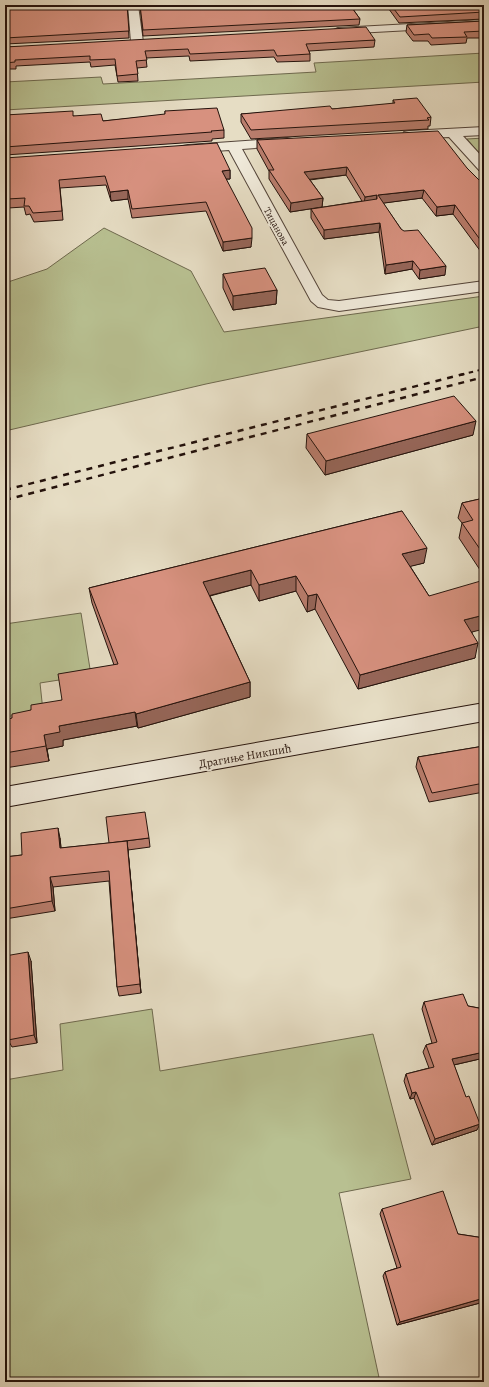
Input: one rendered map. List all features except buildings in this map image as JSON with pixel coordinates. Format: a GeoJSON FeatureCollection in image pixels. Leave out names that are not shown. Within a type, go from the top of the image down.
{"type":"FeatureCollection","features":[{"type":"Feature","properties":{"kind":"street"},"geometry":{"type":"LineString","coordinates":[[133,5],[137,42]]}},
{"type":"Feature","properties":{"kind":"street"},"geometry":{"type":"LineString","coordinates":[[326,32],[484,23]]}},
{"type":"Feature","properties":{"kind":"street"},"geometry":{"type":"LineString","coordinates":[[398,136],[484,131]]}},
{"type":"Feature","properties":{"kind":"street"},"geometry":{"type":"LineString","coordinates":[[453,132],[484,167]]}},
{"type":"Feature","properties":{"kind":"street"},"geometry":{"type":"LineString","coordinates":[[178,149],[296,142]]}},
{"type":"Feature","properties":{"kind":"street","name":"Тицанова"},"geometry":{"type":"LineString","coordinates":[[233,145],[316,298],[324,304],[339,306],[484,286]]}},
{"type":"Feature","properties":{"kind":"street","name":"Драгиње Никшић"},"geometry":{"type":"LineString","coordinates":[[5,797],[484,712]]}},
{"type":"Feature","properties":{"kind":"green space"},"geometry":{"type":"Polygon","coordinates":[[[484,53],[484,82],[5,110],[5,82],[101,77],[103,84],[316,72],[314,63],[484,53]]]}},
{"type":"Feature","properties":{"kind":"green space"},"geometry":{"type":"Polygon","coordinates":[[[484,138],[484,159],[467,139],[484,138]]]}},
{"type":"Feature","properties":{"kind":"green space"},"geometry":{"type":"Polygon","coordinates":[[[104,228],[191,271],[224,332],[484,296],[484,326],[206,384],[5,431],[5,283],[47,269],[104,228]]]}},
{"type":"Feature","properties":{"kind":"green space"},"geometry":{"type":"Polygon","coordinates":[[[81,613],[91,675],[40,683],[43,711],[5,717],[5,624],[81,613]]]}},
{"type":"Feature","properties":{"kind":"green space"},"geometry":{"type":"Polygon","coordinates":[[[152,1009],[160,1071],[373,1034],[411,1179],[339,1193],[380,1382],[5,1382],[5,1080],[63,1070],[60,1024],[152,1009]]]}},
{"type":"Feature","properties":{"kind":"railway"},"geometry":{"type":"LineString","coordinates":[[464,374],[484,369]]}},
{"type":"Feature","properties":{"kind":"railway"},"geometry":{"type":"LineString","coordinates":[[5,490],[464,374]]}},
{"type":"Feature","properties":{"kind":"railway"},"geometry":{"type":"LineString","coordinates":[[460,375],[464,374]]}},
{"type":"Feature","properties":{"kind":"railway"},"geometry":{"type":"LineString","coordinates":[[5,500],[484,377]]}}]}
